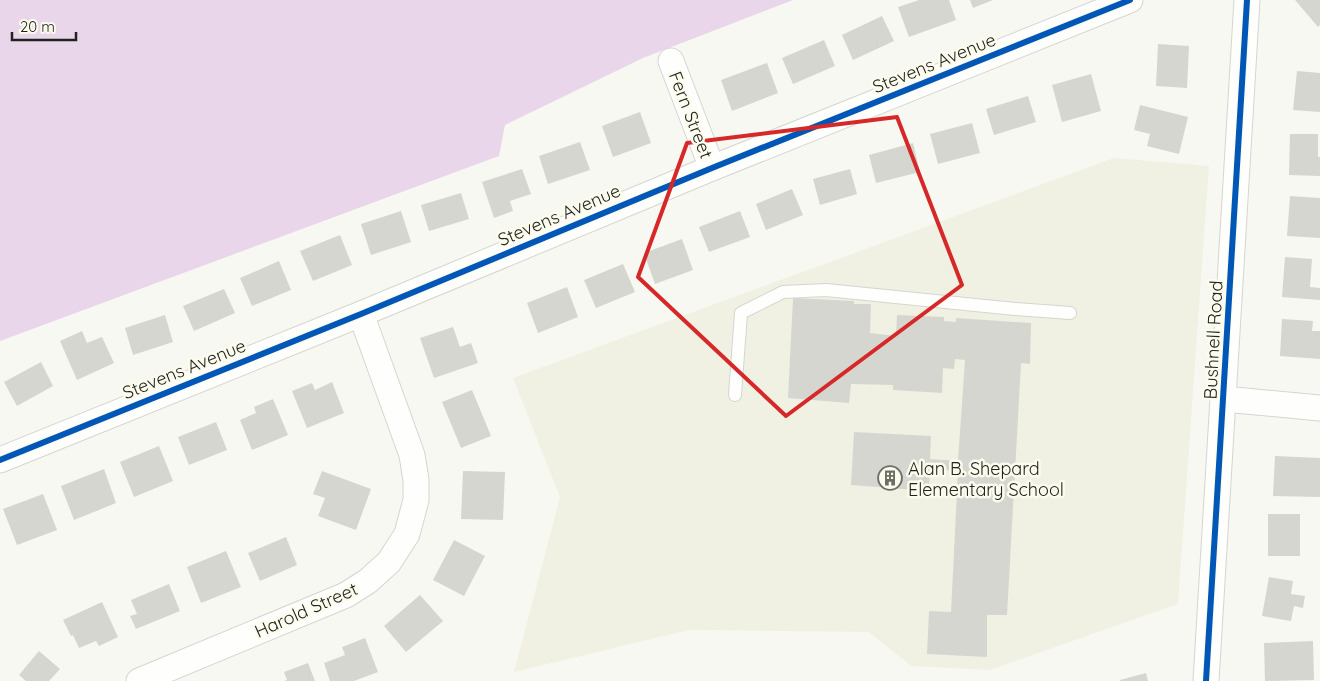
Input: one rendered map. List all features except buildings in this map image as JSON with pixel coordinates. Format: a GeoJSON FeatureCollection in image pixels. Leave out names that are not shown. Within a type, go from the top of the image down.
{"type":"FeatureCollection","features":[{"type":"Feature","properties":{"kind":"street","name":"Stevens Avenue"},"geometry":{"type":"LineString","coordinates":[[0,460],[361,314],[712,168],[1130,0]]}},
{"type":"Feature","properties":{"kind":"street","name":"Bushnell Road"},"geometry":{"type":"LineString","coordinates":[[1206,681],[1247,0]]}},
{"type":"Feature","properties":{"kind":"street","name":"Fern Street"},"geometry":{"type":"LineString","coordinates":[[671,62],[712,168]]}},
{"type":"Feature","properties":{"kind":"street","name":"Harold Street"},"geometry":{"type":"LineString","coordinates":[[139,681],[346,595],[368,581],[389,562],[407,534],[416,500],[416,480],[412,455],[361,314]]}},
{"type":"Feature","properties":{"kind":"street"},"geometry":{"type":"LineString","coordinates":[[1224,399],[1320,408]]}},
{"type":"Feature","properties":{"kind":"lane"},"geometry":{"type":"LineString","coordinates":[[735,395],[741,313],[783,292],[826,290],[1070,313]]}},
{"type":"Feature","properties":{"kind":"highlighted area"},"geometry":{"type":"Polygon","coordinates":[[[897,117],[962,285],[786,416],[638,277],[687,143],[897,117]]]}},
{"type":"Feature","properties":{"kind":"shaded area"},"geometry":{"type":"Polygon","coordinates":[[[0,0],[793,0],[643,58],[505,125],[499,156],[0,341],[0,0]]]}},
{"type":"Feature","properties":{"kind":"shaded area"},"geometry":{"type":"Polygon","coordinates":[[[1114,158],[1209,166],[1178,604],[990,670],[911,666],[869,632],[689,630],[514,672],[560,497],[513,378],[1114,158]]]}},
{"type":"Feature","properties":{"kind":"cycle path"},"geometry":{"type":"LineString","coordinates":[[0,460],[361,314],[712,168],[1130,0]]}},
{"type":"Feature","properties":{"kind":"cycle path"},"geometry":{"type":"LineString","coordinates":[[1206,681],[1247,0]]}},
{"type":"Feature","properties":{"kind":"place","name":"Alan B. Shepard Elementary School"},"geometry":{"type":"Point","coordinates":[890,478]}}]}
